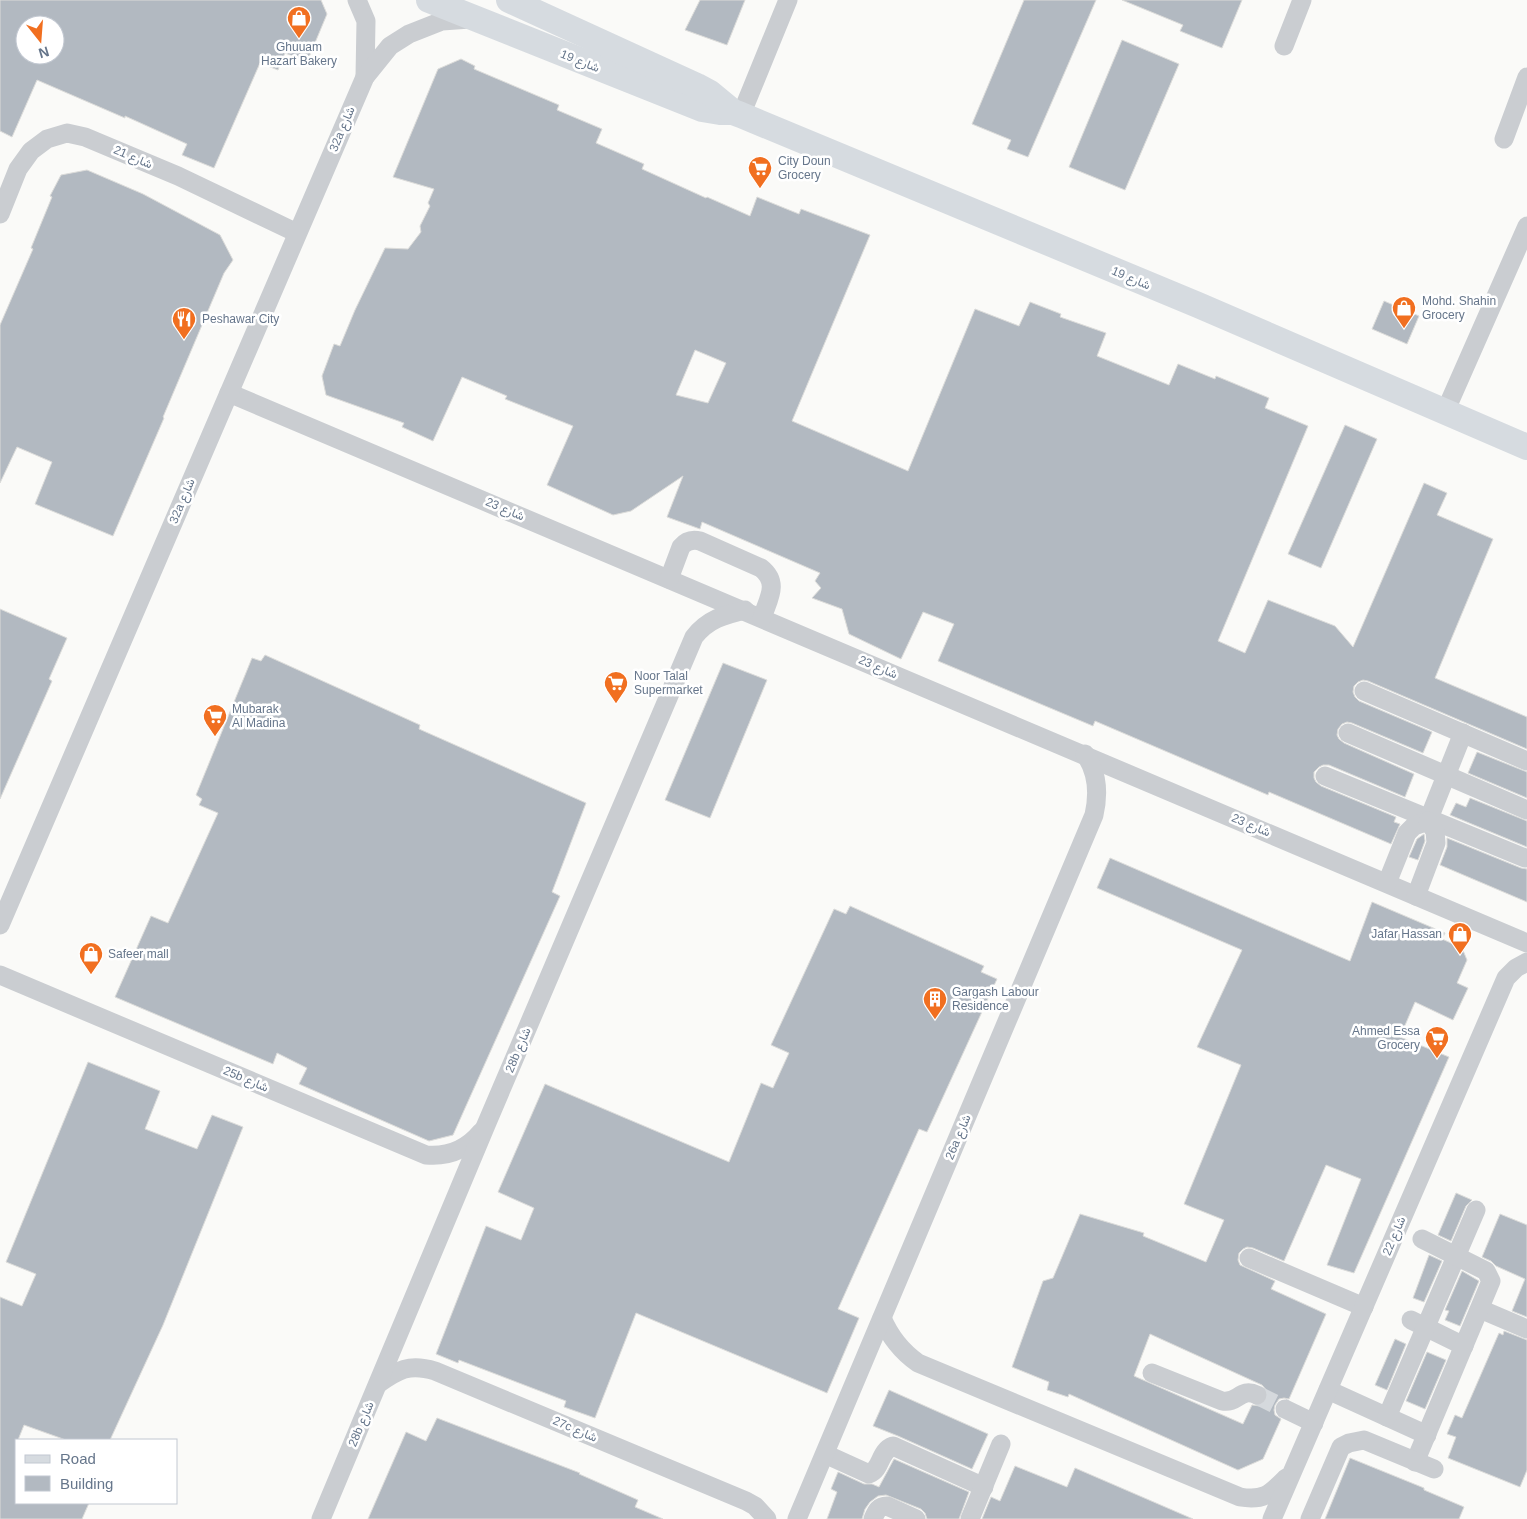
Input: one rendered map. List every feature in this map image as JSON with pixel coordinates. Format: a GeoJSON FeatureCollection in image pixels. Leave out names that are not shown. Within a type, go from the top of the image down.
{"type":"FeatureCollection","features":[{"type":"Feature","properties":{"kind":"street","name":"32a شارع"},"geometry":{"type":"LineString","coordinates":[[357,0],[366,21],[364,77]]}},
{"type":"Feature","properties":{"kind":"street","name":"شارع 19"},"geometry":{"type":"LineString","coordinates":[[429,0],[702,109],[737,114],[1198,305],[1527,447]]}},
{"type":"Feature","properties":{"kind":"street","name":"شارع 19"},"geometry":{"type":"LineString","coordinates":[[509,0],[697,86],[724,102],[737,114]]}},
{"type":"Feature","properties":{"kind":"street"},"geometry":{"type":"LineString","coordinates":[[737,114],[788,0]]}},
{"type":"Feature","properties":{"kind":"street"},"geometry":{"type":"LineString","coordinates":[[1284,46],[1302,0]]}},
{"type":"Feature","properties":{"kind":"street","name":"32a شارع"},"geometry":{"type":"LineString","coordinates":[[0,925],[7,888],[229,392],[364,77],[390,46],[409,34],[442,21],[476,19]]}},
{"type":"Feature","properties":{"kind":"street"},"geometry":{"type":"LineString","coordinates":[[1504,139],[1527,77]]}},
{"type":"Feature","properties":{"kind":"street","name":"شارع 21"},"geometry":{"type":"LineString","coordinates":[[0,214],[18,169],[31,151],[47,139],[56,135],[67,134],[85,137],[178,176],[297,233]]}},
{"type":"Feature","properties":{"kind":"street"},"geometry":{"type":"LineString","coordinates":[[1444,412],[1527,226]]}},
{"type":"Feature","properties":{"kind":"street","name":"شارع 23"},"geometry":{"type":"LineString","coordinates":[[229,392],[1527,943]]}},
{"type":"Feature","properties":{"kind":"street"},"geometry":{"type":"LineString","coordinates":[[669,579],[684,543],[694,540],[700,541],[761,568],[767,573],[771,578],[772,588],[762,618]]}},
{"type":"Feature","properties":{"kind":"street","name":"28b شارع"},"geometry":{"type":"LineString","coordinates":[[321,1519],[694,636],[705,624],[713,619],[745,610]]}},
{"type":"Feature","properties":{"kind":"street"},"geometry":{"type":"LineString","coordinates":[[1364,691],[1527,760]]}},
{"type":"Feature","properties":{"kind":"street"},"geometry":{"type":"LineString","coordinates":[[1348,733],[1527,810]]}},
{"type":"Feature","properties":{"kind":"street"},"geometry":{"type":"LineString","coordinates":[[1387,883],[1407,834],[1414,826],[1429,820],[1463,733]]}},
{"type":"Feature","properties":{"kind":"street","name":"26a شارع"},"geometry":{"type":"LineString","coordinates":[[798,1519],[1094,815],[1097,787],[1091,763],[1085,754]]}},
{"type":"Feature","properties":{"kind":"street"},"geometry":{"type":"LineString","coordinates":[[1324,776],[1525,858]]}},
{"type":"Feature","properties":{"kind":"street"},"geometry":{"type":"LineString","coordinates":[[1416,896],[1436,843],[1435,831],[1429,820]]}},
{"type":"Feature","properties":{"kind":"street","name":"شارع 22"},"geometry":{"type":"LineString","coordinates":[[1272,1519],[1506,978],[1516,968],[1527,962]]}},
{"type":"Feature","properties":{"kind":"street","name":"25b شارع"},"geometry":{"type":"LineString","coordinates":[[0,975],[426,1154],[446,1154],[458,1150],[469,1144],[486,1125]]}},
{"type":"Feature","properties":{"kind":"street"},"geometry":{"type":"LineString","coordinates":[[1388,1417],[1418,1324],[1456,1256],[1476,1210]]}},
{"type":"Feature","properties":{"kind":"street"},"geometry":{"type":"LineString","coordinates":[[1415,1462],[1490,1285],[1490,1277],[1486,1272],[1422,1239]]}},
{"type":"Feature","properties":{"kind":"street"},"geometry":{"type":"LineString","coordinates":[[1249,1258],[1364,1307]]}},
{"type":"Feature","properties":{"kind":"street"},"geometry":{"type":"LineString","coordinates":[[1480,1309],[1527,1329]]}},
{"type":"Feature","properties":{"kind":"street"},"geometry":{"type":"LineString","coordinates":[[882,1318],[894,1341],[902,1351],[918,1363],[1240,1497],[1256,1498],[1270,1494],[1292,1472]]}},
{"type":"Feature","properties":{"kind":"street"},"geometry":{"type":"LineString","coordinates":[[1418,1324],[1464,1346]]}},
{"type":"Feature","properties":{"kind":"street","name":"27c شارع"},"geometry":{"type":"LineString","coordinates":[[378,1384],[397,1370],[408,1367],[435,1370],[746,1501],[755,1506],[767,1519]]}},
{"type":"Feature","properties":{"kind":"street"},"geometry":{"type":"LineString","coordinates":[[1152,1373],[1222,1401],[1234,1401],[1244,1393],[1252,1393],[1257,1396]]}},
{"type":"Feature","properties":{"kind":"street"},"geometry":{"type":"LineString","coordinates":[[1328,1390],[1427,1435]]}},
{"type":"Feature","properties":{"kind":"street"},"geometry":{"type":"LineString","coordinates":[[1285,1409],[1314,1423]]}},
{"type":"Feature","properties":{"kind":"street"},"geometry":{"type":"LineString","coordinates":[[1310,1519],[1341,1447],[1349,1443],[1364,1440],[1434,1470]]}},
{"type":"Feature","properties":{"kind":"street"},"geometry":{"type":"LineString","coordinates":[[970,1519],[1001,1444]]}},
{"type":"Feature","properties":{"kind":"street"},"geometry":{"type":"LineString","coordinates":[[825,1454],[869,1474],[876,1469],[885,1451],[893,1446],[984,1487]]}},
{"type":"Feature","properties":{"kind":"street"},"geometry":{"type":"LineString","coordinates":[[873,1519],[878,1509],[882,1506],[916,1519]]}},
{"type":"Feature","properties":{"kind":"building"},"geometry":{"type":"Polygon","coordinates":[[[0,0],[321,0],[327,14],[307,62],[285,53],[278,70],[260,63],[214,168],[182,155],[187,144],[37,80],[12,137],[0,131],[0,0]]]}},
{"type":"Feature","properties":{"kind":"building"},"geometry":{"type":"Polygon","coordinates":[[[700,0],[745,0],[727,45],[685,30],[700,0]]]}},
{"type":"Feature","properties":{"kind":"building"},"geometry":{"type":"Polygon","coordinates":[[[1024,0],[1096,0],[1028,157],[1007,149],[1011,140],[972,124],[1024,0]]]}},
{"type":"Feature","properties":{"kind":"building"},"geometry":{"type":"Polygon","coordinates":[[[1122,0],[1242,0],[1222,48],[1180,31],[1183,25],[1122,0]]]}},
{"type":"Feature","properties":{"kind":"building"},"geometry":{"type":"Polygon","coordinates":[[[1122,40],[1179,64],[1125,190],[1069,167],[1122,40]]]}},
{"type":"Feature","properties":{"kind":"building"},"geometry":{"type":"Polygon","coordinates":[[[461,59],[475,66],[474,69],[559,105],[557,110],[602,129],[596,143],[644,164],[642,169],[750,216],[757,197],[799,214],[801,209],[870,235],[792,421],[908,471],[975,309],[1019,326],[1030,302],[1061,314],[1060,317],[1106,333],[1097,356],[1169,385],[1178,364],[1215,379],[1216,376],[1269,398],[1265,408],[1308,426],[1218,641],[1245,653],[1268,600],[1335,626],[1353,647],[1424,483],[1447,493],[1437,515],[1493,539],[1435,678],[1527,717],[1527,749],[1368,681],[1358,682],[1354,686],[1353,692],[1359,701],[1432,732],[1423,753],[1352,723],[1342,724],[1338,729],[1337,735],[1344,743],[1414,774],[1405,797],[1329,765],[1323,765],[1314,772],[1316,782],[1321,786],[1396,817],[1394,822],[1400,824],[1391,844],[1269,792],[1268,795],[1095,721],[1093,726],[938,661],[954,624],[923,612],[901,659],[849,634],[842,609],[812,598],[821,588],[815,581],[820,573],[702,522],[700,529],[667,517],[683,476],[631,511],[613,515],[547,485],[573,426],[505,399],[507,396],[462,377],[433,441],[402,427],[404,423],[326,395],[322,376],[334,344],[340,346],[385,248],[408,249],[421,232],[420,226],[430,206],[428,203],[434,189],[393,177],[438,69],[461,59]],[[695,350],[676,395],[708,403],[726,363],[695,350]]]}},
{"type":"Feature","properties":{"kind":"building"},"geometry":{"type":"Polygon","coordinates":[[[87,170],[143,194],[220,235],[233,260],[224,273],[113,536],[35,504],[52,462],[17,447],[0,483],[0,325],[33,249],[31,248],[52,197],[50,196],[61,175],[87,170]]]}},
{"type":"Feature","properties":{"kind":"building"},"geometry":{"type":"Polygon","coordinates":[[[1384,301],[1419,316],[1407,344],[1372,329],[1384,301]]]}},
{"type":"Feature","properties":{"kind":"building"},"geometry":{"type":"Polygon","coordinates":[[[1345,425],[1377,439],[1321,568],[1288,554],[1345,425]]]}},
{"type":"Feature","properties":{"kind":"building"},"geometry":{"type":"Polygon","coordinates":[[[0,609],[67,638],[49,679],[52,681],[0,799],[0,609]]]}},
{"type":"Feature","properties":{"kind":"building"},"geometry":{"type":"Polygon","coordinates":[[[265,655],[420,725],[419,729],[586,803],[552,892],[560,896],[453,1135],[429,1141],[299,1084],[307,1068],[277,1053],[273,1064],[115,997],[151,916],[168,923],[218,813],[199,805],[202,799],[196,795],[252,658],[261,661],[265,655]]]}},
{"type":"Feature","properties":{"kind":"building"},"geometry":{"type":"Polygon","coordinates":[[[723,663],[767,680],[710,818],[665,800],[723,663]]]}},
{"type":"Feature","properties":{"kind":"building"},"geometry":{"type":"Polygon","coordinates":[[[1477,752],[1527,772],[1527,798],[1468,773],[1477,752]]]}},
{"type":"Feature","properties":{"kind":"building"},"geometry":{"type":"Polygon","coordinates":[[[1470,798],[1527,821],[1527,847],[1450,815],[1456,803],[1466,807],[1470,798]]]}},
{"type":"Feature","properties":{"kind":"building"},"geometry":{"type":"Polygon","coordinates":[[[1424,834],[1425,841],[1418,860],[1409,857],[1417,839],[1424,834]]]}},
{"type":"Feature","properties":{"kind":"building"},"geometry":{"type":"Polygon","coordinates":[[[1447,838],[1527,869],[1527,902],[1440,865],[1447,847],[1447,838]]]}},
{"type":"Feature","properties":{"kind":"building"},"geometry":{"type":"Polygon","coordinates":[[[1110,858],[1350,961],[1372,902],[1445,933],[1442,939],[1462,948],[1467,960],[1457,983],[1468,988],[1453,1020],[1415,1002],[1400,1037],[1449,1057],[1354,1273],[1327,1265],[1361,1179],[1326,1165],[1284,1261],[1253,1248],[1247,1247],[1239,1253],[1238,1260],[1240,1265],[1275,1281],[1271,1289],[1326,1314],[1289,1399],[1279,1399],[1275,1405],[1275,1415],[1281,1419],[1263,1459],[1238,1470],[1069,1394],[1068,1397],[1047,1390],[1049,1382],[1012,1367],[1043,1281],[1053,1278],[1080,1214],[1144,1233],[1143,1236],[1206,1262],[1224,1220],[1184,1204],[1241,1065],[1197,1047],[1242,950],[1097,888],[1110,858]],[[1150,1334],[1134,1376],[1243,1424],[1252,1405],[1260,1406],[1267,1399],[1268,1392],[1262,1385],[1150,1334]]]}},
{"type":"Feature","properties":{"kind":"building"},"geometry":{"type":"Polygon","coordinates":[[[850,906],[984,966],[981,972],[997,979],[927,1132],[919,1129],[838,1309],[859,1318],[827,1393],[636,1313],[595,1418],[564,1407],[566,1401],[459,1360],[458,1363],[436,1354],[486,1226],[521,1240],[534,1208],[498,1192],[545,1084],[729,1162],[761,1083],[773,1088],[789,1053],[771,1045],[834,909],[846,914],[850,906]]]}},
{"type":"Feature","properties":{"kind":"building"},"geometry":{"type":"Polygon","coordinates":[[[88,1062],[160,1091],[145,1129],[197,1149],[212,1115],[243,1127],[163,1325],[110,1439],[63,1439],[24,1425],[18,1439],[15,1439],[15,1504],[89,1504],[82,1519],[0,1519],[0,1297],[22,1306],[36,1274],[6,1262],[88,1062]]]}},
{"type":"Feature","properties":{"kind":"building"},"geometry":{"type":"Polygon","coordinates":[[[1456,1193],[1472,1200],[1466,1206],[1451,1241],[1438,1235],[1456,1193]]]}},
{"type":"Feature","properties":{"kind":"building"},"geometry":{"type":"Polygon","coordinates":[[[1500,1214],[1527,1225],[1527,1317],[1512,1311],[1525,1279],[1496,1266],[1491,1261],[1482,1257],[1500,1214]]]}},
{"type":"Feature","properties":{"kind":"building"},"geometry":{"type":"Polygon","coordinates":[[[1429,1255],[1442,1261],[1424,1302],[1413,1298],[1429,1255]]]}},
{"type":"Feature","properties":{"kind":"building"},"geometry":{"type":"Polygon","coordinates":[[[1462,1271],[1479,1281],[1460,1326],[1445,1320],[1449,1311],[1445,1310],[1462,1271]]]}},
{"type":"Feature","properties":{"kind":"building"},"geometry":{"type":"Polygon","coordinates":[[[1504,1331],[1527,1340],[1527,1470],[1520,1487],[1448,1458],[1456,1437],[1447,1434],[1455,1415],[1462,1418],[1499,1333],[1503,1335],[1504,1331]]]}},
{"type":"Feature","properties":{"kind":"building"},"geometry":{"type":"Polygon","coordinates":[[[1395,1339],[1406,1344],[1387,1390],[1375,1385],[1395,1339]]]}},
{"type":"Feature","properties":{"kind":"building"},"geometry":{"type":"Polygon","coordinates":[[[1427,1352],[1446,1360],[1425,1409],[1406,1401],[1427,1352]]]}},
{"type":"Feature","properties":{"kind":"building"},"geometry":{"type":"Polygon","coordinates":[[[889,1390],[988,1434],[972,1469],[873,1426],[889,1390]]]}},
{"type":"Feature","properties":{"kind":"building"},"geometry":{"type":"Polygon","coordinates":[[[437,1418],[580,1473],[638,1500],[635,1507],[663,1519],[368,1519],[406,1432],[426,1441],[437,1418]]]}},
{"type":"Feature","properties":{"kind":"building"},"geometry":{"type":"Polygon","coordinates":[[[1350,1458],[1424,1488],[1424,1490],[1464,1507],[1459,1519],[1325,1519],[1350,1458]]]}},
{"type":"Feature","properties":{"kind":"building"},"geometry":{"type":"Polygon","coordinates":[[[894,1459],[969,1492],[959,1519],[927,1519],[921,1509],[886,1495],[878,1496],[870,1502],[865,1509],[862,1519],[827,1519],[837,1492],[831,1489],[838,1472],[864,1484],[872,1484],[879,1487],[894,1459]]]}},
{"type":"Feature","properties":{"kind":"building"},"geometry":{"type":"Polygon","coordinates":[[[1015,1466],[1067,1487],[1075,1468],[1193,1519],[982,1519],[991,1497],[1000,1501],[1015,1466]]]}},
{"type":"Feature","properties":{"kind":"tunnel"},"geometry":{"type":"LineString","coordinates":[[1257,1395],[1285,1409]]}},
{"type":"Feature","properties":{"kind":"place","name":"Ghuuam Hazart Bakery"},"geometry":{"type":"Point","coordinates":[299,39]}},
{"type":"Feature","properties":{"kind":"place","name":"City Doun Grocery"},"geometry":{"type":"Point","coordinates":[760,189]}},
{"type":"Feature","properties":{"kind":"place","name":"Mohd. Shahin Grocery"},"geometry":{"type":"Point","coordinates":[1404,329]}},
{"type":"Feature","properties":{"kind":"place","name":"Peshawar City"},"geometry":{"type":"Point","coordinates":[184,340]}},
{"type":"Feature","properties":{"kind":"place","name":"Noor Talal Supermarket"},"geometry":{"type":"Point","coordinates":[616,704]}},
{"type":"Feature","properties":{"kind":"place","name":"Mubarak Al Madina"},"geometry":{"type":"Point","coordinates":[215,737]}},
{"type":"Feature","properties":{"kind":"place","name":"Jafar Hassan"},"geometry":{"type":"Point","coordinates":[1460,955]}},
{"type":"Feature","properties":{"kind":"place","name":"Safeer mall"},"geometry":{"type":"Point","coordinates":[91,975]}},
{"type":"Feature","properties":{"kind":"place","name":"Gargash Labour Residence"},"geometry":{"type":"Point","coordinates":[935,1020]}},
{"type":"Feature","properties":{"kind":"place","name":"Ahmed Essa Grocery"},"geometry":{"type":"Point","coordinates":[1437,1059]}}]}
